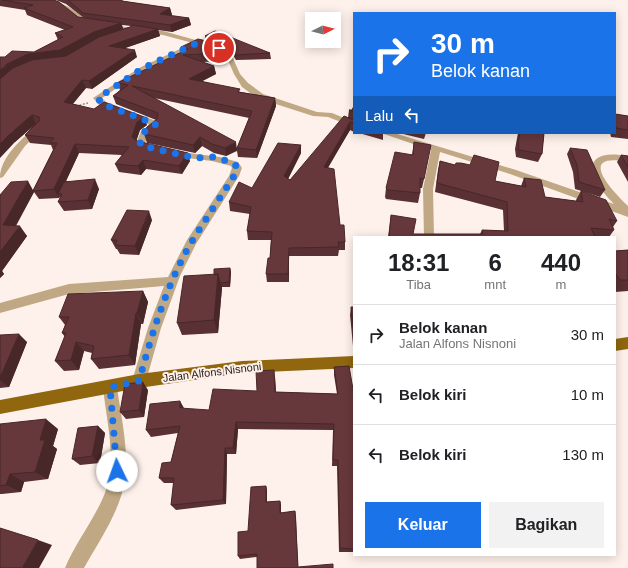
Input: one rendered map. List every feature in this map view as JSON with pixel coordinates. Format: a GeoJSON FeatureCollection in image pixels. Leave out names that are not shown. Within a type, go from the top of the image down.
{"type":"FeatureCollection","features":[{"type":"Feature","properties":{"kind":"main road"},"geometry":{"type":"LineString","coordinates":[[616,345],[628,343]]}},
{"type":"Feature","properties":{"kind":"main road","name":"Jalan Alfons Nisnoni"},"geometry":{"type":"LineString","coordinates":[[0,407],[139,381],[242,367],[353,362]]}},
{"type":"Feature","properties":{"kind":"street"},"geometry":{"type":"LineString","coordinates":[[47,0],[64,6],[83,22],[95,25],[163,33],[209,45],[225,51],[230,57],[237,74],[245,84],[260,96],[316,114],[329,115],[353,124]]}},
{"type":"Feature","properties":{"kind":"street"},"geometry":{"type":"LineString","coordinates":[[118,36],[135,30]]}},
{"type":"Feature","properties":{"kind":"street"},"geometry":{"type":"LineString","coordinates":[[139,381],[153,330],[173,281],[191,244],[234,176],[237,168],[235,164],[215,157],[195,158],[162,152],[140,144],[144,132],[156,124],[98,101],[98,98],[143,68],[197,43]]}},
{"type":"Feature","properties":{"kind":"street"},"geometry":{"type":"LineString","coordinates":[[2,171],[22,144],[39,127]]}},
{"type":"Feature","properties":{"kind":"street"},"geometry":{"type":"LineString","coordinates":[[389,134],[513,172],[628,213]]}},
{"type":"Feature","properties":{"kind":"street"},"geometry":{"type":"LineString","coordinates":[[429,236],[428,189],[436,149]]}},
{"type":"Feature","properties":{"kind":"street"},"geometry":{"type":"LineString","coordinates":[[628,159],[612,156],[603,158],[596,164],[596,173],[606,189],[628,213]]}},
{"type":"Feature","properties":{"kind":"street"},"geometry":{"type":"LineString","coordinates":[[0,308],[69,289],[173,281]]}},
{"type":"Feature","properties":{"kind":"street"},"geometry":{"type":"LineString","coordinates":[[74,568],[109,501],[117,480],[117,461],[110,387]]}},
{"type":"Feature","properties":{"kind":"path"},"geometry":{"type":"LineString","coordinates":[[75,106],[98,101]]}},
{"type":"Feature","properties":{"kind":"building"},"geometry":{"type":"Polygon","coordinates":[[[2,0],[54,0],[59,2],[78,17],[121,23],[94,32],[60,50],[28,54],[7,64],[0,70],[0,57],[5,57],[12,51],[34,52],[63,37],[55,33],[73,27],[24,8],[33,5],[2,0]]]}},
{"type":"Feature","properties":{"kind":"building"},"geometry":{"type":"Polygon","coordinates":[[[68,0],[122,0],[170,8],[160,14],[189,18],[170,25],[83,13],[68,0]]]}},
{"type":"Feature","properties":{"kind":"building"},"geometry":{"type":"Polygon","coordinates":[[[132,25],[158,29],[109,46],[135,50],[89,81],[82,80],[64,102],[94,109],[104,102],[144,117],[137,122],[132,137],[137,141],[188,153],[179,166],[143,160],[138,166],[115,164],[129,147],[75,144],[54,189],[33,191],[57,143],[50,143],[54,138],[25,135],[40,120],[39,117],[32,115],[0,144],[0,79],[13,68],[32,60],[66,56],[99,37],[132,25]]]}},
{"type":"Feature","properties":{"kind":"building"},"geometry":{"type":"Polygon","coordinates":[[[215,31],[270,53],[235,55],[232,49],[221,40],[205,36],[215,31]]]}},
{"type":"Feature","properties":{"kind":"building"},"geometry":{"type":"Polygon","coordinates":[[[198,39],[215,43],[225,53],[183,55],[214,66],[189,79],[240,89],[238,92],[275,98],[256,150],[237,148],[252,111],[132,86],[236,142],[225,148],[212,144],[200,137],[193,145],[144,134],[147,127],[157,119],[158,113],[113,96],[128,85],[117,83],[188,49],[181,47],[198,39]]]}},
{"type":"Feature","properties":{"kind":"building"},"geometry":{"type":"Polygon","coordinates":[[[616,114],[628,116],[628,130],[616,128],[616,114]]]}},
{"type":"Feature","properties":{"kind":"building"},"geometry":{"type":"Polygon","coordinates":[[[344,116],[353,120],[353,123],[350,122],[324,167],[334,169],[340,225],[344,225],[345,242],[338,242],[339,247],[289,248],[288,274],[266,274],[268,258],[270,258],[272,232],[247,231],[251,207],[229,202],[239,182],[252,188],[278,143],[301,145],[284,176],[290,180],[344,116]]]}},
{"type":"Feature","properties":{"kind":"building"},"geometry":{"type":"Polygon","coordinates":[[[520,134],[544,134],[542,154],[519,150],[518,142],[520,134]]]}},
{"type":"Feature","properties":{"kind":"building"},"geometry":{"type":"Polygon","coordinates":[[[414,142],[431,145],[424,179],[420,178],[420,193],[388,190],[386,188],[395,152],[413,155],[414,142]]]}},
{"type":"Feature","properties":{"kind":"building"},"geometry":{"type":"Polygon","coordinates":[[[570,148],[587,150],[605,190],[579,182],[577,165],[570,148]]]}},
{"type":"Feature","properties":{"kind":"building"},"geometry":{"type":"Polygon","coordinates":[[[474,155],[499,162],[495,181],[526,187],[524,178],[541,180],[545,197],[583,202],[581,191],[606,200],[617,221],[609,219],[614,230],[591,228],[595,236],[389,236],[391,215],[416,219],[413,234],[483,234],[482,230],[508,231],[507,202],[437,183],[440,161],[455,165],[456,163],[461,163],[470,165],[474,155]]]}},
{"type":"Feature","properties":{"kind":"building"},"geometry":{"type":"Polygon","coordinates":[[[621,155],[628,156],[628,167],[621,155]]]}},
{"type":"Feature","properties":{"kind":"building"},"geometry":{"type":"Polygon","coordinates":[[[95,179],[88,200],[58,202],[62,194],[58,194],[64,182],[95,179]]]}},
{"type":"Feature","properties":{"kind":"building"},"geometry":{"type":"Polygon","coordinates":[[[28,181],[3,225],[20,226],[0,252],[0,195],[11,182],[28,181]]]}},
{"type":"Feature","properties":{"kind":"building"},"geometry":{"type":"Polygon","coordinates":[[[127,210],[149,211],[135,246],[115,245],[117,240],[111,240],[127,210]]]}},
{"type":"Feature","properties":{"kind":"building"},"geometry":{"type":"Polygon","coordinates":[[[628,250],[628,280],[620,280],[616,274],[616,251],[628,250]]]}},
{"type":"Feature","properties":{"kind":"building"},"geometry":{"type":"Polygon","coordinates":[[[230,268],[229,282],[220,283],[218,274],[214,275],[214,269],[230,268]]]}},
{"type":"Feature","properties":{"kind":"building"},"geometry":{"type":"Polygon","coordinates":[[[218,274],[214,320],[177,323],[184,276],[218,274]]]}},
{"type":"Feature","properties":{"kind":"building"},"geometry":{"type":"Polygon","coordinates":[[[143,291],[136,313],[129,355],[91,359],[94,346],[76,342],[71,360],[55,361],[66,333],[62,333],[69,317],[59,317],[68,294],[143,291]]]}},
{"type":"Feature","properties":{"kind":"building"},"geometry":{"type":"Polygon","coordinates":[[[351,307],[353,307],[353,325],[351,307]]]}},
{"type":"Feature","properties":{"kind":"building"},"geometry":{"type":"Polygon","coordinates":[[[19,334],[0,378],[0,335],[19,334]]]}},
{"type":"Feature","properties":{"kind":"building"},"geometry":{"type":"Polygon","coordinates":[[[349,366],[353,389],[353,549],[340,548],[338,460],[333,460],[334,424],[236,422],[233,448],[225,448],[223,500],[171,505],[174,478],[159,478],[162,463],[171,462],[180,426],[146,430],[150,404],[180,401],[180,408],[209,410],[213,389],[257,391],[256,371],[274,370],[275,392],[338,394],[334,367],[349,366]]]}},
{"type":"Feature","properties":{"kind":"building"},"geometry":{"type":"Polygon","coordinates":[[[143,382],[139,410],[120,412],[125,384],[143,382]]]}},
{"type":"Feature","properties":{"kind":"building"},"geometry":{"type":"Polygon","coordinates":[[[46,419],[40,440],[45,440],[35,472],[10,474],[6,485],[0,486],[0,424],[46,419]]]}},
{"type":"Feature","properties":{"kind":"building"},"geometry":{"type":"Polygon","coordinates":[[[98,426],[92,456],[72,459],[78,428],[98,426]]]}},
{"type":"Feature","properties":{"kind":"building"},"geometry":{"type":"Polygon","coordinates":[[[266,486],[266,502],[280,501],[280,513],[295,511],[298,567],[333,564],[333,568],[257,568],[257,554],[238,556],[238,532],[248,531],[251,487],[266,486]]]}},
{"type":"Feature","properties":{"kind":"building"},"geometry":{"type":"Polygon","coordinates":[[[0,528],[38,540],[22,568],[0,568],[0,528]]]}},
{"type":"Feature","properties":{"kind":"route"},"geometry":{"type":"LineString","coordinates":[[117,471],[110,387],[139,381],[153,330],[177,272],[191,244],[234,176],[237,168],[235,164],[215,157],[195,158],[165,153],[143,146],[140,144],[144,132],[156,124],[102,104],[98,101],[98,98],[143,68],[197,43],[219,48]]}}]}
